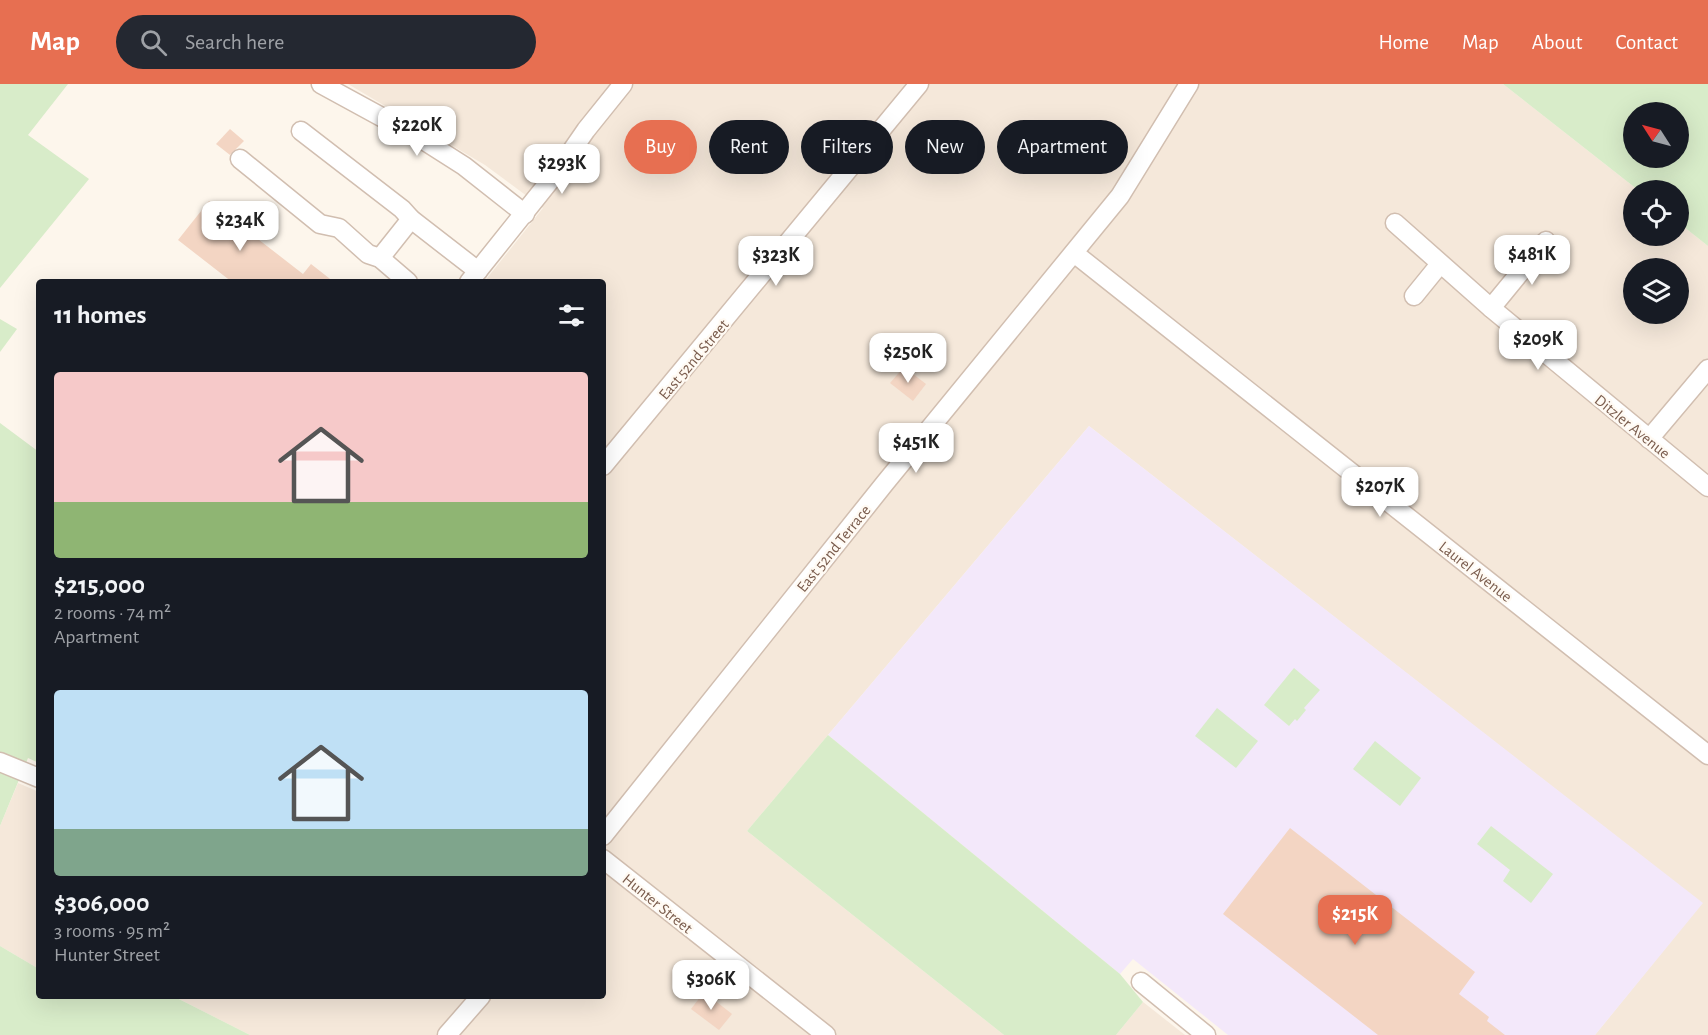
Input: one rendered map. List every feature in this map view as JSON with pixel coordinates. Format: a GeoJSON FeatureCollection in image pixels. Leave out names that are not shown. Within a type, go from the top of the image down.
{"type":"FeatureCollection","features":[{"type":"Feature","properties":{"kind":"street"},"geometry":{"type":"LineString","coordinates":[[301,131],[402,209],[474,277],[525,214],[586,130],[623,84]]}},
{"type":"Feature","properties":{"kind":"street","name":"East 52nd Street"},"geometry":{"type":"LineString","coordinates":[[606,462],[919,84]]}},
{"type":"Feature","properties":{"kind":"street","name":"East 52nd Terrace"},"geometry":{"type":"LineString","coordinates":[[606,832],[885,483],[1120,196],[1189,84]]}},
{"type":"Feature","properties":{"kind":"street"},"geometry":{"type":"LineString","coordinates":[[324,85],[420,138],[455,161],[525,214]]}},
{"type":"Feature","properties":{"kind":"street"},"geometry":{"type":"LineString","coordinates":[[240,159],[320,224],[339,228],[368,254],[380,258],[404,279]]}},
{"type":"Feature","properties":{"kind":"street"},"geometry":{"type":"LineString","coordinates":[[380,258],[411,219]]}},
{"type":"Feature","properties":{"kind":"street","name":"Ditzler Avenue"},"geometry":{"type":"LineString","coordinates":[[1395,223],[1491,308],[1708,487]]}},
{"type":"Feature","properties":{"kind":"street"},"geometry":{"type":"LineString","coordinates":[[1491,308],[1546,241]]}},
{"type":"Feature","properties":{"kind":"street","name":"Laurel Avenue"},"geometry":{"type":"LineString","coordinates":[[1074,253],[1708,755]]}},
{"type":"Feature","properties":{"kind":"street"},"geometry":{"type":"LineString","coordinates":[[1414,296],[1440,264]]}},
{"type":"Feature","properties":{"kind":"street"},"geometry":{"type":"LineString","coordinates":[[1649,439],[1708,369]]}},
{"type":"Feature","properties":{"kind":"street"},"geometry":{"type":"LineString","coordinates":[[0,762],[36,777]]}},
{"type":"Feature","properties":{"kind":"street","name":"Hunter Street"},"geometry":{"type":"LineString","coordinates":[[606,861],[826,1035]]}},
{"type":"Feature","properties":{"kind":"street"},"geometry":{"type":"LineString","coordinates":[[1141,982],[1206,1035]]}},
{"type":"Feature","properties":{"kind":"street"},"geometry":{"type":"LineString","coordinates":[[447,1035],[478,999]]}},
{"type":"Feature","properties":{"kind":"shaded area"},"geometry":{"type":"Polygon","coordinates":[[[348,84],[1503,84],[1625,180],[1623,180],[1623,246],[1689,246],[1689,231],[1708,246],[1708,1035],[1595,1035],[1702,903],[1089,426],[747,831],[1004,1035],[250,1035],[179,999],[606,999],[606,279],[486,279],[543,208],[485,165],[348,84]]]}},
{"type":"Feature","properties":{"kind":"shaded area"},"geometry":{"type":"Polygon","coordinates":[[[1089,426],[1703,903],[1595,1035],[1228,1035],[1133,959],[1120,974],[828,735],[1089,426]]]}},
{"type":"Feature","properties":{"kind":"shaded area"},"geometry":{"type":"Polygon","coordinates":[[[18,783],[36,791],[36,967],[0,946],[0,826],[18,783]]]}},
{"type":"Feature","properties":{"kind":"shaded area"},"geometry":{"type":"Polygon","coordinates":[[[1143,1002],[1185,1035],[1116,1035],[1143,1002]]]}},
{"type":"Feature","properties":{"kind":"green space"},"geometry":{"type":"Polygon","coordinates":[[[0,84],[68,84],[28,135],[89,179],[0,288],[0,84]]]}},
{"type":"Feature","properties":{"kind":"green space"},"geometry":{"type":"Polygon","coordinates":[[[1503,84],[1708,84],[1708,246],[1689,231],[1689,180],[1625,180],[1503,84]]]}},
{"type":"Feature","properties":{"kind":"green space"},"geometry":{"type":"Polygon","coordinates":[[[0,319],[17,329],[0,352],[0,319]]]}},
{"type":"Feature","properties":{"kind":"green space"},"geometry":{"type":"Polygon","coordinates":[[[0,423],[36,450],[36,762],[28,758],[0,826],[0,423]]]}},
{"type":"Feature","properties":{"kind":"green space"},"geometry":{"type":"Polygon","coordinates":[[[1294,668],[1320,690],[1304,708],[1306,710],[1297,721],[1295,719],[1289,726],[1264,705],[1294,668]]]}},
{"type":"Feature","properties":{"kind":"green space"},"geometry":{"type":"Polygon","coordinates":[[[1217,708],[1258,741],[1236,768],[1195,736],[1217,708]]]}},
{"type":"Feature","properties":{"kind":"green space"},"geometry":{"type":"Polygon","coordinates":[[[828,735],[1120,974],[1143,1002],[1116,1035],[1004,1035],[747,831],[828,735]]]}},
{"type":"Feature","properties":{"kind":"green space"},"geometry":{"type":"Polygon","coordinates":[[[1375,741],[1421,778],[1400,806],[1353,769],[1375,741]]]}},
{"type":"Feature","properties":{"kind":"green space"},"geometry":{"type":"Polygon","coordinates":[[[1491,826],[1553,874],[1531,903],[1503,881],[1510,870],[1477,844],[1491,826]]]}},
{"type":"Feature","properties":{"kind":"green space"},"geometry":{"type":"Polygon","coordinates":[[[0,946],[36,967],[36,999],[179,999],[250,1035],[0,1035],[0,946]]]}},
{"type":"Feature","properties":{"kind":"building"},"geometry":{"type":"Polygon","coordinates":[[[230,129],[244,141],[230,155],[216,144],[230,129]]]}},
{"type":"Feature","properties":{"kind":"building"},"geometry":{"type":"Polygon","coordinates":[[[209,201],[303,274],[311,264],[330,279],[228,279],[178,240],[209,201]]]}},
{"type":"Feature","properties":{"kind":"building"},"geometry":{"type":"Polygon","coordinates":[[[904,367],[926,384],[913,401],[890,383],[904,367]]]}},
{"type":"Feature","properties":{"kind":"building"},"geometry":{"type":"Polygon","coordinates":[[[1290,828],[1475,972],[1459,994],[1489,1017],[1487,1021],[1505,1035],[1378,1035],[1223,914],[1290,828]]]}},
{"type":"Feature","properties":{"kind":"building"},"geometry":{"type":"Polygon","coordinates":[[[704,992],[732,1014],[719,1030],[691,1009],[704,992]]]}}]}
